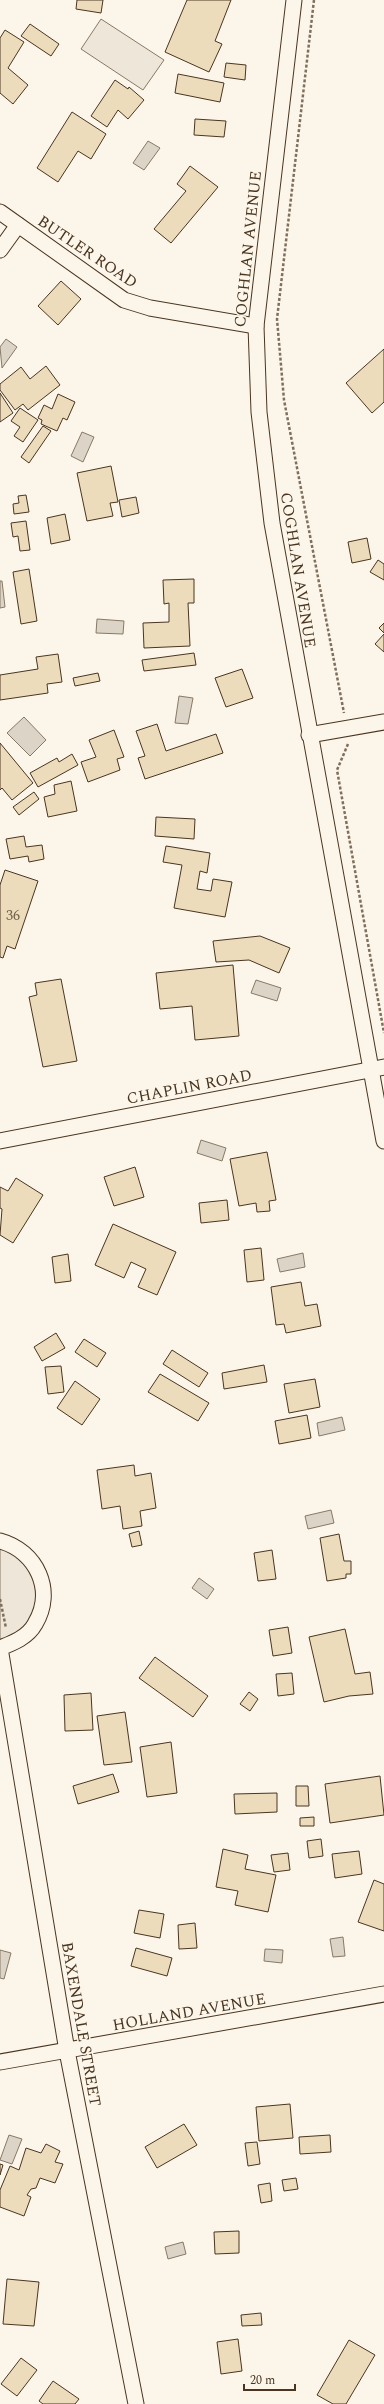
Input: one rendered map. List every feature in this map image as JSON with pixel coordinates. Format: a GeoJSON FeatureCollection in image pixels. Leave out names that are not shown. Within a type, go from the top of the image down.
{"type":"FeatureCollection","features":[{"type":"Feature","properties":{"kind":"street","name":"COGHLAN AVENUE"},"geometry":{"type":"LineString","coordinates":[[294,0],[256,326],[259,412],[272,523],[309,734],[378,1068],[384,1141]]}},
{"type":"Feature","properties":{"kind":"street","name":"BUTLER ROAD"},"geometry":{"type":"LineString","coordinates":[[0,212],[124,300],[150,308],[256,326]]}},
{"type":"Feature","properties":{"kind":"street"},"geometry":{"type":"LineString","coordinates":[[0,250],[18,225]]}},
{"type":"Feature","properties":{"kind":"street"},"geometry":{"type":"LineString","coordinates":[[309,734],[384,722]]}},
{"type":"Feature","properties":{"kind":"street","name":"CHAPLIN ROAD"},"geometry":{"type":"LineString","coordinates":[[0,1141],[378,1068]]}},
{"type":"Feature","properties":{"kind":"street","name":"BAXENDALE STREET"},"geometry":{"type":"LineString","coordinates":[[0,1541],[21,1550],[35,1565],[43,1585],[43,1606],[35,1625],[20,1640],[0,1648],[67,2051],[136,2404]]}},
{"type":"Feature","properties":{"kind":"street","name":"HOLLAND AVENUE"},"geometry":{"type":"LineString","coordinates":[[0,2062],[384,1994]]}},
{"type":"Feature","properties":{"kind":"path"},"geometry":{"type":"LineString","coordinates":[[314,0],[277,319],[284,400],[337,672],[346,728],[348,746],[337,770],[384,1033]]}},
{"type":"Feature","properties":{"kind":"path"},"geometry":{"type":"LineString","coordinates":[[0,1599],[9,1645]]}},
{"type":"Feature","properties":{"kind":"shaded area"},"geometry":{"type":"Polygon","coordinates":[[[101,19],[164,60],[143,90],[81,49],[101,19]]]}},
{"type":"Feature","properties":{"kind":"shaded area"},"geometry":{"type":"Polygon","coordinates":[[[148,141],[160,148],[144,170],[133,163],[148,141]]]}},
{"type":"Feature","properties":{"kind":"shaded area"},"geometry":{"type":"Polygon","coordinates":[[[6,339],[17,347],[2,368],[0,347],[6,339]]]}},
{"type":"Feature","properties":{"kind":"shaded area"},"geometry":{"type":"Polygon","coordinates":[[[82,432],[94,437],[83,462],[71,456],[82,432]]]}},
{"type":"Feature","properties":{"kind":"shaded area"},"geometry":{"type":"Polygon","coordinates":[[[0,581],[2,581],[5,607],[0,608],[0,581]]]}},
{"type":"Feature","properties":{"kind":"shaded area"},"geometry":{"type":"Polygon","coordinates":[[[97,619],[124,621],[123,634],[96,633],[97,619]]]}},
{"type":"Feature","properties":{"kind":"shaded area"},"geometry":{"type":"Polygon","coordinates":[[[179,696],[193,698],[188,724],[175,723],[179,696]]]}},
{"type":"Feature","properties":{"kind":"shaded area"},"geometry":{"type":"Polygon","coordinates":[[[24,717],[46,740],[30,756],[7,733],[24,717]]]}},
{"type":"Feature","properties":{"kind":"shaded area"},"geometry":{"type":"Polygon","coordinates":[[[256,980],[281,988],[277,1001],[251,993],[256,980]]]}},
{"type":"Feature","properties":{"kind":"shaded area"},"geometry":{"type":"Polygon","coordinates":[[[201,1140],[226,1148],[222,1161],[197,1153],[201,1140]]]}},
{"type":"Feature","properties":{"kind":"shaded area"},"geometry":{"type":"Polygon","coordinates":[[[303,1253],[305,1267],[280,1272],[277,1259],[303,1253]]]}},
{"type":"Feature","properties":{"kind":"shaded area"},"geometry":{"type":"Polygon","coordinates":[[[342,1417],[345,1430],[319,1436],[317,1423],[342,1417]]]}},
{"type":"Feature","properties":{"kind":"shaded area"},"geometry":{"type":"Polygon","coordinates":[[[331,1510],[334,1523],[308,1529],[305,1516],[331,1510]]]}},
{"type":"Feature","properties":{"kind":"shaded area"},"geometry":{"type":"Polygon","coordinates":[[[0,1541],[21,1550],[43,1585],[35,1625],[0,1648],[0,1541]]]}},
{"type":"Feature","properties":{"kind":"shaded area"},"geometry":{"type":"Polygon","coordinates":[[[199,1578],[214,1589],[207,1599],[192,1588],[199,1578]]]}},
{"type":"Feature","properties":{"kind":"shaded area"},"geometry":{"type":"Polygon","coordinates":[[[343,1937],[345,1956],[333,1957],[330,1939],[343,1937]]]}},
{"type":"Feature","properties":{"kind":"shaded area"},"geometry":{"type":"Polygon","coordinates":[[[265,1949],[283,1950],[282,1963],[264,1961],[265,1949]]]}},
{"type":"Feature","properties":{"kind":"shaded area"},"geometry":{"type":"Polygon","coordinates":[[[0,1950],[11,1953],[4,1979],[0,1978],[0,1950]]]}},
{"type":"Feature","properties":{"kind":"shaded area"},"geometry":{"type":"Polygon","coordinates":[[[9,2135],[22,2139],[12,2164],[0,2160],[9,2135]]]}},
{"type":"Feature","properties":{"kind":"shaded area"},"geometry":{"type":"Polygon","coordinates":[[[183,2242],[186,2254],[168,2259],[165,2247],[183,2242]]]}},
{"type":"Feature","properties":{"kind":"building"},"geometry":{"type":"Polygon","coordinates":[[[77,0],[103,0],[101,13],[76,9],[77,0]]]}},
{"type":"Feature","properties":{"kind":"building"},"geometry":{"type":"Polygon","coordinates":[[[187,0],[231,0],[215,41],[222,44],[209,72],[165,52],[187,0]]]}},
{"type":"Feature","properties":{"kind":"building"},"geometry":{"type":"Polygon","coordinates":[[[30,24],[59,44],[51,56],[21,36],[30,24]]]}},
{"type":"Feature","properties":{"kind":"building"},"geometry":{"type":"Polygon","coordinates":[[[5,30],[24,42],[8,68],[28,85],[13,104],[0,93],[0,38],[5,30]]]}},
{"type":"Feature","properties":{"kind":"building"},"geometry":{"type":"Polygon","coordinates":[[[226,63],[246,65],[245,80],[224,77],[226,63]]]}},
{"type":"Feature","properties":{"kind":"building"},"geometry":{"type":"Polygon","coordinates":[[[178,74],[224,83],[220,102],[175,93],[178,74]]]}},
{"type":"Feature","properties":{"kind":"building"},"geometry":{"type":"Polygon","coordinates":[[[115,80],[128,89],[129,87],[144,100],[128,119],[118,110],[107,127],[91,116],[115,80]]]}},
{"type":"Feature","properties":{"kind":"building"},"geometry":{"type":"Polygon","coordinates":[[[72,112],[106,134],[91,159],[78,151],[58,182],[37,168],[72,112]]]}},
{"type":"Feature","properties":{"kind":"building"},"geometry":{"type":"Polygon","coordinates":[[[195,119],[226,121],[224,137],[194,135],[195,119]]]}},
{"type":"Feature","properties":{"kind":"building"},"geometry":{"type":"Polygon","coordinates":[[[190,166],[218,187],[171,243],[154,229],[186,191],[177,184],[190,166]]]}},
{"type":"Feature","properties":{"kind":"building"},"geometry":{"type":"Polygon","coordinates":[[[61,281],[81,299],[58,325],[38,306],[61,281]]]}},
{"type":"Feature","properties":{"kind":"building"},"geometry":{"type":"Polygon","coordinates":[[[384,349],[384,402],[372,413],[346,383],[384,349]]]}},
{"type":"Feature","properties":{"kind":"building"},"geometry":{"type":"Polygon","coordinates":[[[46,366],[60,385],[28,410],[23,404],[15,410],[0,390],[0,384],[21,367],[30,379],[46,366]]]}},
{"type":"Feature","properties":{"kind":"building"},"geometry":{"type":"Polygon","coordinates":[[[0,393],[13,413],[0,422],[0,393]]]}},
{"type":"Feature","properties":{"kind":"building"},"geometry":{"type":"Polygon","coordinates":[[[58,394],[75,402],[67,420],[63,418],[57,431],[41,424],[42,420],[38,418],[44,405],[52,409],[58,394]]]}},
{"type":"Feature","properties":{"kind":"building"},"geometry":{"type":"Polygon","coordinates":[[[20,408],[38,420],[23,442],[14,436],[20,427],[11,421],[20,408]]]}},
{"type":"Feature","properties":{"kind":"building"},"geometry":{"type":"Polygon","coordinates":[[[43,426],[51,431],[29,463],[21,457],[43,426]]]}},
{"type":"Feature","properties":{"kind":"building"},"geometry":{"type":"Polygon","coordinates":[[[111,466],[118,502],[110,503],[113,516],[87,521],[77,473],[111,466]]]}},
{"type":"Feature","properties":{"kind":"building"},"geometry":{"type":"Polygon","coordinates":[[[26,495],[29,512],[14,514],[13,504],[19,503],[18,496],[26,495]]]}},
{"type":"Feature","properties":{"kind":"building"},"geometry":{"type":"Polygon","coordinates":[[[136,497],[139,513],[122,517],[119,500],[136,497]]]}},
{"type":"Feature","properties":{"kind":"building"},"geometry":{"type":"Polygon","coordinates":[[[65,514],[70,540],[51,544],[47,518],[65,514]]]}},
{"type":"Feature","properties":{"kind":"building"},"geometry":{"type":"Polygon","coordinates":[[[26,521],[30,550],[20,551],[18,536],[13,537],[11,523],[26,521]]]}},
{"type":"Feature","properties":{"kind":"building"},"geometry":{"type":"Polygon","coordinates":[[[367,538],[371,559],[352,563],[348,542],[367,538]]]}},
{"type":"Feature","properties":{"kind":"building"},"geometry":{"type":"Polygon","coordinates":[[[378,560],[384,564],[384,580],[370,572],[378,560]]]}},
{"type":"Feature","properties":{"kind":"building"},"geometry":{"type":"Polygon","coordinates":[[[29,569],[37,621],[21,624],[13,572],[29,569]]]}},
{"type":"Feature","properties":{"kind":"building"},"geometry":{"type":"Polygon","coordinates":[[[194,579],[194,603],[188,603],[190,646],[144,648],[143,623],[169,622],[169,603],[164,604],[163,580],[194,579]]]}},
{"type":"Feature","properties":{"kind":"building"},"geometry":{"type":"Polygon","coordinates":[[[384,623],[384,633],[379,628],[384,623]]]}},
{"type":"Feature","properties":{"kind":"building"},"geometry":{"type":"Polygon","coordinates":[[[384,634],[384,652],[375,644],[384,634]]]}},
{"type":"Feature","properties":{"kind":"building"},"geometry":{"type":"Polygon","coordinates":[[[194,653],[196,665],[144,671],[142,660],[194,653]]]}},
{"type":"Feature","properties":{"kind":"building"},"geometry":{"type":"Polygon","coordinates":[[[58,654],[62,682],[47,684],[48,693],[0,700],[0,675],[38,669],[36,657],[58,654]]]}},
{"type":"Feature","properties":{"kind":"building"},"geometry":{"type":"Polygon","coordinates":[[[242,669],[253,698],[226,707],[215,678],[242,669]]]}},
{"type":"Feature","properties":{"kind":"building"},"geometry":{"type":"Polygon","coordinates":[[[98,673],[100,681],[75,686],[73,678],[98,673]]]}},
{"type":"Feature","properties":{"kind":"building"},"geometry":{"type":"Polygon","coordinates":[[[157,724],[166,751],[216,734],[223,753],[145,779],[138,758],[145,756],[136,731],[157,724]]]}},
{"type":"Feature","properties":{"kind":"building"},"geometry":{"type":"Polygon","coordinates":[[[114,730],[124,757],[117,759],[120,770],[88,782],[81,762],[96,757],[89,740],[114,730]]]}},
{"type":"Feature","properties":{"kind":"building"},"geometry":{"type":"Polygon","coordinates":[[[0,743],[33,783],[12,800],[2,788],[0,790],[0,743]]]}},
{"type":"Feature","properties":{"kind":"building"},"geometry":{"type":"Polygon","coordinates":[[[72,754],[78,765],[38,787],[30,773],[57,758],[59,762],[72,754]]]}},
{"type":"Feature","properties":{"kind":"building"},"geometry":{"type":"Polygon","coordinates":[[[71,781],[77,811],[48,817],[44,797],[55,794],[54,785],[71,781]]]}},
{"type":"Feature","properties":{"kind":"building"},"geometry":{"type":"Polygon","coordinates":[[[34,792],[39,799],[19,815],[13,807],[34,792]]]}},
{"type":"Feature","properties":{"kind":"building"},"geometry":{"type":"Polygon","coordinates":[[[156,817],[195,819],[194,839],[155,836],[156,817]]]}},
{"type":"Feature","properties":{"kind":"building"},"geometry":{"type":"Polygon","coordinates":[[[24,836],[26,847],[42,845],[44,859],[29,862],[28,856],[10,859],[6,839],[24,836]]]}},
{"type":"Feature","properties":{"kind":"building"},"geometry":{"type":"Polygon","coordinates":[[[166,846],[210,853],[207,873],[200,871],[197,889],[211,891],[213,879],[232,882],[225,917],[174,908],[182,865],[163,862],[166,846]]]}},
{"type":"Feature","properties":{"kind":"building"},"geometry":{"type":"Polygon","coordinates":[[[5,870],[38,881],[15,949],[7,946],[3,958],[0,957],[0,885],[5,870]]]}},
{"type":"Feature","properties":{"kind":"building"},"geometry":{"type":"Polygon","coordinates":[[[260,936],[290,948],[279,973],[249,960],[216,962],[213,941],[260,936]]]}},
{"type":"Feature","properties":{"kind":"building"},"geometry":{"type":"Polygon","coordinates":[[[233,965],[239,1036],[195,1040],[192,1006],[160,1009],[156,973],[233,965]]]}},
{"type":"Feature","properties":{"kind":"building"},"geometry":{"type":"Polygon","coordinates":[[[61,979],[77,1061],[43,1067],[29,997],[37,995],[35,983],[61,979]]]}},
{"type":"Feature","properties":{"kind":"building"},"geometry":{"type":"Polygon","coordinates":[[[267,1152],[276,1200],[269,1201],[270,1211],[257,1212],[256,1203],[239,1206],[230,1159],[267,1152]]]}},
{"type":"Feature","properties":{"kind":"building"},"geometry":{"type":"Polygon","coordinates":[[[135,1167],[144,1197],[114,1206],[104,1177],[135,1167]]]}},
{"type":"Feature","properties":{"kind":"building"},"geometry":{"type":"Polygon","coordinates":[[[16,1178],[43,1195],[13,1243],[0,1235],[2,1209],[0,1208],[0,1187],[8,1191],[16,1178]]]}},
{"type":"Feature","properties":{"kind":"building"},"geometry":{"type":"Polygon","coordinates":[[[227,1200],[229,1220],[201,1223],[199,1203],[227,1200]]]}},
{"type":"Feature","properties":{"kind":"building"},"geometry":{"type":"Polygon","coordinates":[[[113,1224],[176,1252],[157,1295],[138,1287],[146,1269],[131,1262],[124,1278],[95,1265],[113,1224]]]}},
{"type":"Feature","properties":{"kind":"building"},"geometry":{"type":"Polygon","coordinates":[[[261,1248],[264,1280],[247,1282],[244,1250],[261,1248]]]}},
{"type":"Feature","properties":{"kind":"building"},"geometry":{"type":"Polygon","coordinates":[[[68,1254],[71,1281],[55,1283],[52,1257],[68,1254]]]}},
{"type":"Feature","properties":{"kind":"building"},"geometry":{"type":"Polygon","coordinates":[[[301,1282],[305,1306],[317,1304],[321,1326],[286,1333],[284,1324],[276,1325],[271,1287],[301,1282]]]}},
{"type":"Feature","properties":{"kind":"building"},"geometry":{"type":"Polygon","coordinates":[[[56,1333],[65,1348],[42,1361],[34,1347],[56,1333]]]}},
{"type":"Feature","properties":{"kind":"building"},"geometry":{"type":"Polygon","coordinates":[[[84,1339],[106,1353],[97,1367],[75,1352],[84,1339]]]}},
{"type":"Feature","properties":{"kind":"building"},"geometry":{"type":"Polygon","coordinates":[[[172,1350],[208,1373],[199,1387],[163,1364],[172,1350]]]}},
{"type":"Feature","properties":{"kind":"building"},"geometry":{"type":"Polygon","coordinates":[[[264,1365],[267,1382],[224,1389],[222,1373],[264,1365]]]}},
{"type":"Feature","properties":{"kind":"building"},"geometry":{"type":"Polygon","coordinates":[[[61,1366],[64,1392],[48,1394],[45,1367],[61,1366]]]}},
{"type":"Feature","properties":{"kind":"building"},"geometry":{"type":"Polygon","coordinates":[[[160,1374],[209,1403],[198,1421],[148,1392],[160,1374]]]}},
{"type":"Feature","properties":{"kind":"building"},"geometry":{"type":"Polygon","coordinates":[[[315,1379],[320,1407],[289,1413],[284,1384],[315,1379]]]}},
{"type":"Feature","properties":{"kind":"building"},"geometry":{"type":"Polygon","coordinates":[[[75,1381],[100,1399],[82,1425],[57,1408],[75,1381]]]}},
{"type":"Feature","properties":{"kind":"building"},"geometry":{"type":"Polygon","coordinates":[[[307,1415],[311,1438],[279,1444],[275,1421],[307,1415]]]}},
{"type":"Feature","properties":{"kind":"building"},"geometry":{"type":"Polygon","coordinates":[[[134,1465],[135,1476],[151,1473],[156,1508],[140,1511],[142,1526],[123,1529],[120,1506],[102,1509],[97,1470],[134,1465]]]}},
{"type":"Feature","properties":{"kind":"building"},"geometry":{"type":"Polygon","coordinates":[[[139,1531],[142,1545],[132,1547],[129,1534],[139,1531]]]}},
{"type":"Feature","properties":{"kind":"building"},"geometry":{"type":"Polygon","coordinates":[[[339,1534],[344,1561],[351,1561],[351,1574],[346,1574],[346,1578],[327,1581],[320,1538],[339,1534]]]}},
{"type":"Feature","properties":{"kind":"building"},"geometry":{"type":"Polygon","coordinates":[[[272,1550],[276,1579],[258,1581],[254,1553],[272,1550]]]}},
{"type":"Feature","properties":{"kind":"building"},"geometry":{"type":"Polygon","coordinates":[[[288,1627],[292,1653],[273,1656],[269,1630],[288,1627]]]}},
{"type":"Feature","properties":{"kind":"building"},"geometry":{"type":"Polygon","coordinates":[[[345,1629],[355,1674],[370,1672],[373,1694],[349,1696],[324,1702],[309,1637],[345,1629]]]}},
{"type":"Feature","properties":{"kind":"building"},"geometry":{"type":"Polygon","coordinates":[[[155,1657],[208,1696],[193,1717],[139,1678],[155,1657]]]}},
{"type":"Feature","properties":{"kind":"building"},"geometry":{"type":"Polygon","coordinates":[[[292,1673],[294,1694],[278,1696],[276,1674],[292,1673]]]}},
{"type":"Feature","properties":{"kind":"building"},"geometry":{"type":"Polygon","coordinates":[[[249,1692],[258,1699],[250,1711],[240,1704],[249,1692]]]}},
{"type":"Feature","properties":{"kind":"building"},"geometry":{"type":"Polygon","coordinates":[[[91,1693],[93,1730],[65,1731],[64,1695],[91,1693]]]}},
{"type":"Feature","properties":{"kind":"building"},"geometry":{"type":"Polygon","coordinates":[[[125,1712],[132,1762],[104,1765],[97,1716],[125,1712]]]}},
{"type":"Feature","properties":{"kind":"building"},"geometry":{"type":"Polygon","coordinates":[[[171,1742],[177,1793],[147,1797],[140,1747],[171,1742]]]}},
{"type":"Feature","properties":{"kind":"building"},"geometry":{"type":"Polygon","coordinates":[[[113,1774],[119,1792],[78,1804],[73,1786],[113,1774]]]}},
{"type":"Feature","properties":{"kind":"building"},"geometry":{"type":"Polygon","coordinates":[[[380,1776],[384,1815],[330,1823],[325,1784],[380,1776]]]}},
{"type":"Feature","properties":{"kind":"building"},"geometry":{"type":"Polygon","coordinates":[[[296,1786],[308,1786],[309,1806],[296,1806],[296,1786]]]}},
{"type":"Feature","properties":{"kind":"building"},"geometry":{"type":"Polygon","coordinates":[[[277,1793],[277,1812],[235,1814],[234,1794],[277,1793]]]}},
{"type":"Feature","properties":{"kind":"building"},"geometry":{"type":"Polygon","coordinates":[[[314,1817],[314,1826],[300,1826],[300,1818],[314,1817]]]}},
{"type":"Feature","properties":{"kind":"building"},"geometry":{"type":"Polygon","coordinates":[[[321,1839],[323,1856],[309,1858],[307,1841],[321,1839]]]}},
{"type":"Feature","properties":{"kind":"building"},"geometry":{"type":"Polygon","coordinates":[[[223,1849],[248,1855],[245,1869],[276,1875],[268,1912],[235,1905],[238,1891],[216,1887],[223,1849]]]}},
{"type":"Feature","properties":{"kind":"building"},"geometry":{"type":"Polygon","coordinates":[[[359,1851],[362,1874],[335,1878],[332,1854],[359,1851]]]}},
{"type":"Feature","properties":{"kind":"building"},"geometry":{"type":"Polygon","coordinates":[[[288,1853],[290,1870],[274,1872],[271,1855],[288,1853]]]}},
{"type":"Feature","properties":{"kind":"building"},"geometry":{"type":"Polygon","coordinates":[[[374,1880],[384,1884],[384,1931],[358,1922],[374,1880]]]}},
{"type":"Feature","properties":{"kind":"building"},"geometry":{"type":"Polygon","coordinates":[[[139,1910],[164,1914],[160,1938],[134,1933],[139,1910]]]}},
{"type":"Feature","properties":{"kind":"building"},"geometry":{"type":"Polygon","coordinates":[[[195,1923],[197,1948],[179,1949],[178,1925],[195,1923]]]}},
{"type":"Feature","properties":{"kind":"building"},"geometry":{"type":"Polygon","coordinates":[[[136,1948],[172,1958],[167,1976],[131,1966],[136,1948]]]}},
{"type":"Feature","properties":{"kind":"building"},"geometry":{"type":"Polygon","coordinates":[[[290,2104],[293,2138],[259,2141],[256,2107],[290,2104]]]}},
{"type":"Feature","properties":{"kind":"building"},"geometry":{"type":"Polygon","coordinates":[[[184,2124],[197,2145],[157,2168],[145,2147],[184,2124]]]}},
{"type":"Feature","properties":{"kind":"building"},"geometry":{"type":"Polygon","coordinates":[[[330,2135],[331,2152],[300,2154],[299,2137],[330,2135]]]}},
{"type":"Feature","properties":{"kind":"building"},"geometry":{"type":"Polygon","coordinates":[[[257,2142],[260,2164],[248,2166],[245,2143],[257,2142]]]}},
{"type":"Feature","properties":{"kind":"building"},"geometry":{"type":"Polygon","coordinates":[[[46,2144],[60,2151],[55,2162],[63,2164],[55,2183],[40,2178],[36,2188],[31,2189],[27,2195],[31,2197],[24,2216],[0,2207],[0,2190],[10,2166],[19,2170],[26,2148],[41,2153],[46,2144]]]}},
{"type":"Feature","properties":{"kind":"building"},"geometry":{"type":"Polygon","coordinates":[[[0,2164],[3,2165],[0,2175],[0,2164]]]}},
{"type":"Feature","properties":{"kind":"building"},"geometry":{"type":"Polygon","coordinates":[[[296,2178],[298,2189],[284,2191],[282,2180],[296,2178]]]}},
{"type":"Feature","properties":{"kind":"building"},"geometry":{"type":"Polygon","coordinates":[[[270,2183],[272,2201],[261,2203],[258,2185],[270,2183]]]}},
{"type":"Feature","properties":{"kind":"building"},"geometry":{"type":"Polygon","coordinates":[[[239,2231],[239,2253],[215,2254],[214,2232],[239,2231]]]}},
{"type":"Feature","properties":{"kind":"building"},"geometry":{"type":"Polygon","coordinates":[[[7,2279],[39,2282],[34,2326],[3,2324],[7,2279]]]}},
{"type":"Feature","properties":{"kind":"building"},"geometry":{"type":"Polygon","coordinates":[[[261,2313],[262,2325],[242,2326],[241,2315],[261,2313]]]}},
{"type":"Feature","properties":{"kind":"building"},"geometry":{"type":"Polygon","coordinates":[[[238,2339],[242,2371],[221,2374],[217,2342],[238,2339]]]}},
{"type":"Feature","properties":{"kind":"building"},"geometry":{"type":"Polygon","coordinates":[[[349,2340],[375,2355],[346,2404],[333,2404],[317,2395],[349,2340]]]}},
{"type":"Feature","properties":{"kind":"building"},"geometry":{"type":"Polygon","coordinates":[[[21,2358],[37,2370],[17,2396],[1,2384],[21,2358]]]}},
{"type":"Feature","properties":{"kind":"building"},"geometry":{"type":"Polygon","coordinates":[[[53,2381],[79,2399],[75,2404],[43,2404],[39,2401],[53,2381]]]}}]}
